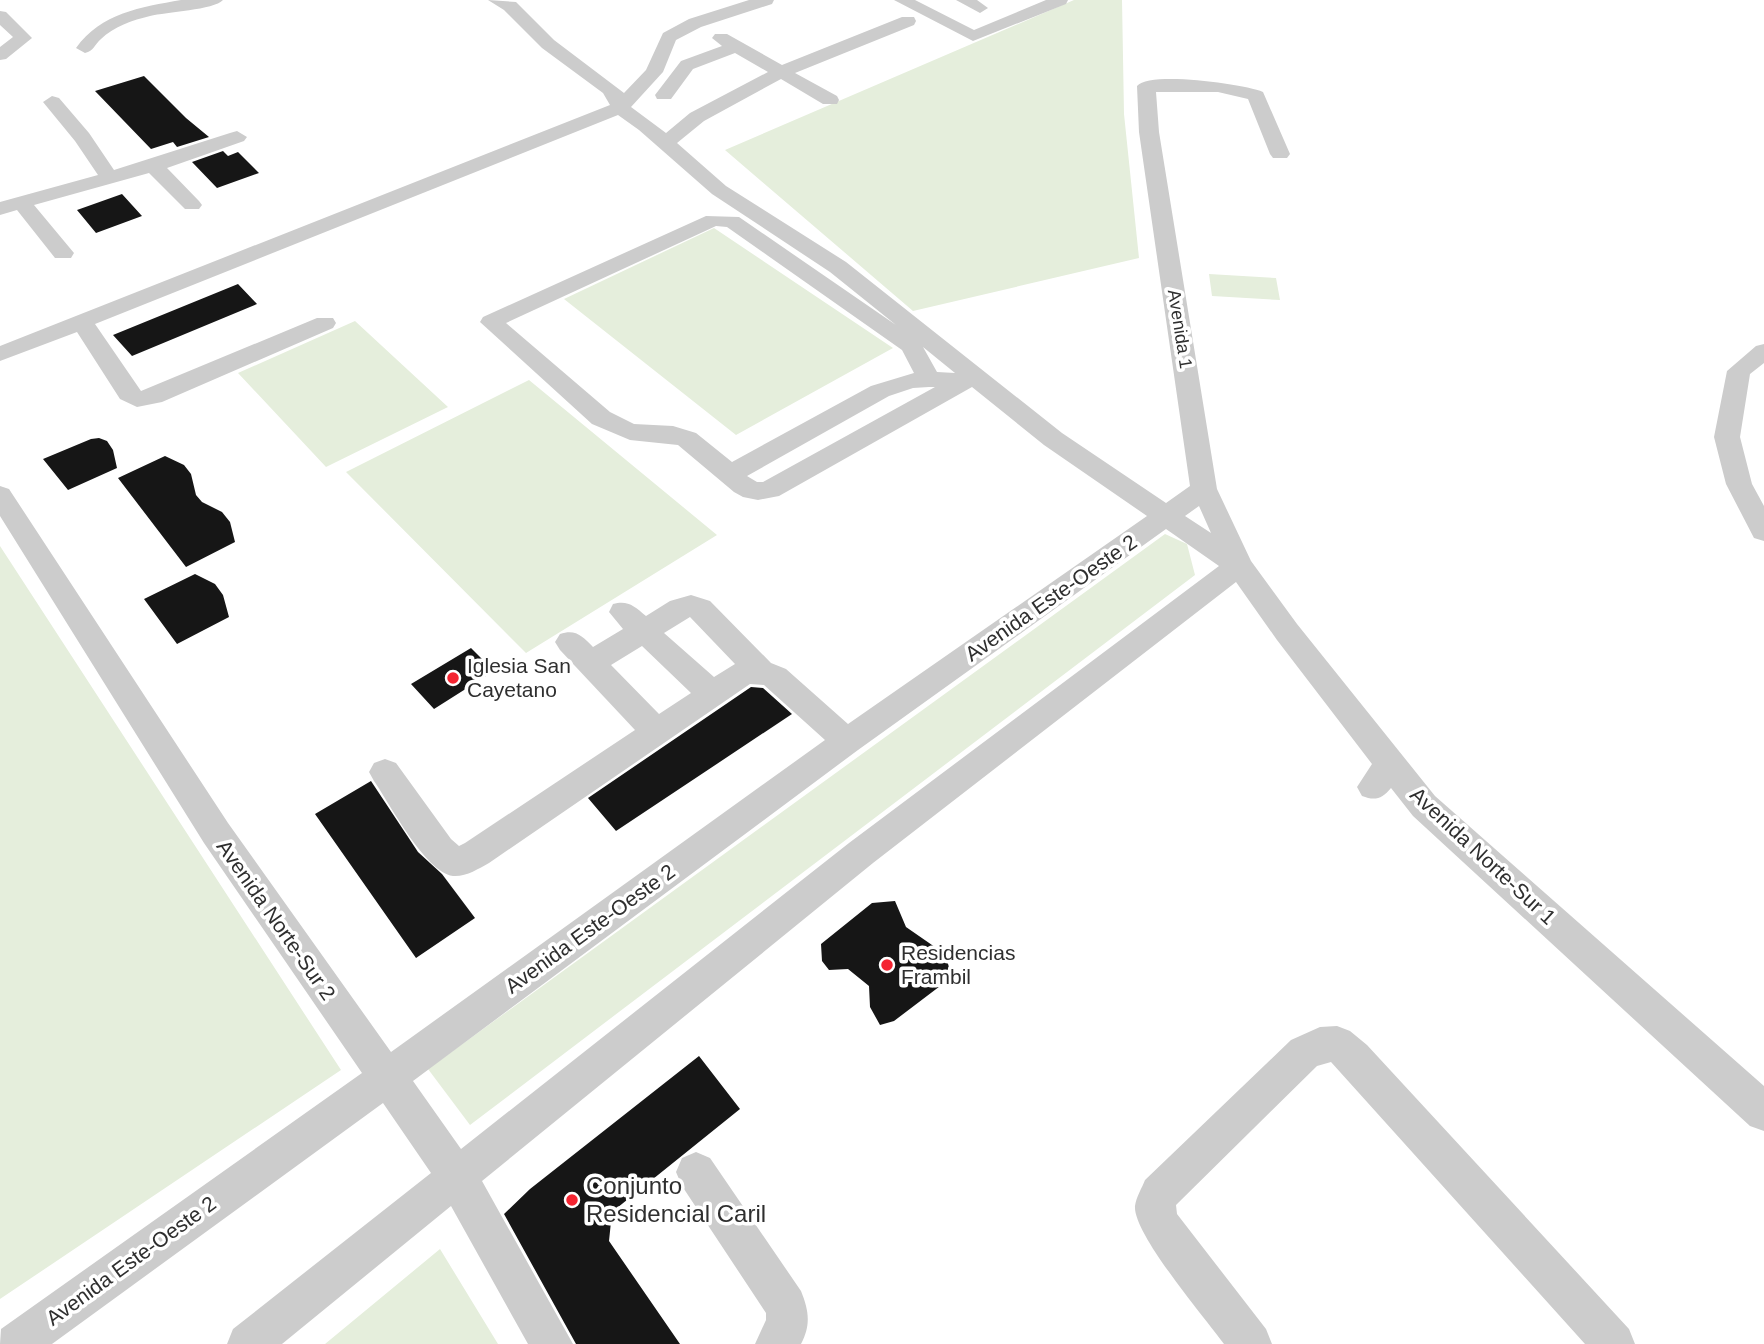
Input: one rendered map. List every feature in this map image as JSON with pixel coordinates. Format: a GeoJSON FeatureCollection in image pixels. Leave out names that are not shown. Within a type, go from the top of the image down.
{"type":"FeatureCollection","features":[{"type":"Feature","properties":{"kind":"street"},"geometry":{"type":"LineString","coordinates":[[85,48],[90,37],[117,21],[215,0]]}},
{"type":"Feature","properties":{"kind":"street"},"geometry":{"type":"LineString","coordinates":[[0,354],[620,108],[654,72],[669,37],[695,23],[766,0]]}},
{"type":"Feature","properties":{"kind":"street"},"geometry":{"type":"LineString","coordinates":[[902,0],[973,36],[1060,0]]}},
{"type":"Feature","properties":{"kind":"street"},"geometry":{"type":"LineString","coordinates":[[964,0],[980,8]]}},
{"type":"Feature","properties":{"kind":"street"},"geometry":{"type":"LineString","coordinates":[[247,1344],[861,853],[1239,565],[1053,439],[970,379],[851,276],[719,190],[646,126],[620,108],[617,97],[609,89],[548,44],[512,3]]}},
{"type":"Feature","properties":{"kind":"street"},"geometry":{"type":"LineString","coordinates":[[0,16],[23,38],[0,55]]}},
{"type":"Feature","properties":{"kind":"street"},"geometry":{"type":"LineString","coordinates":[[665,144],[697,117],[781,72],[908,21]]}},
{"type":"Feature","properties":{"kind":"street"},"geometry":{"type":"LineString","coordinates":[[664,95],[687,65],[728,42],[830,100]]}},
{"type":"Feature","properties":{"kind":"street","name":"Avenida 1"},"geometry":{"type":"LineString","coordinates":[[1239,565],[1204,489],[1149,132],[1146,86],[1235,89],[1256,96],[1280,154]]}},
{"type":"Feature","properties":{"kind":"street"},"geometry":{"type":"LineString","coordinates":[[52,102],[82,137],[110,178]]}},
{"type":"Feature","properties":{"kind":"street"},"geometry":{"type":"LineString","coordinates":[[646,126],[697,117]]}},
{"type":"Feature","properties":{"kind":"street"},"geometry":{"type":"LineString","coordinates":[[0,209],[23,205],[154,166],[237,137]]}},
{"type":"Feature","properties":{"kind":"street"},"geometry":{"type":"LineString","coordinates":[[154,166],[192,205]]}},
{"type":"Feature","properties":{"kind":"street"},"geometry":{"type":"LineString","coordinates":[[0,217],[23,205]]}},
{"type":"Feature","properties":{"kind":"street"},"geometry":{"type":"LineString","coordinates":[[23,205],[63,253]]}},
{"type":"Feature","properties":{"kind":"street"},"geometry":{"type":"LineString","coordinates":[[929,379],[911,346],[732,220],[712,220],[491,322],[493,327],[601,418],[630,432],[673,434],[687,439],[745,489],[757,493],[770,490],[970,379]]}},
{"type":"Feature","properties":{"kind":"street"},"geometry":{"type":"LineString","coordinates":[[82,321],[129,394],[137,399],[153,397],[325,323]]}},
{"type":"Feature","properties":{"kind":"street"},"geometry":{"type":"LineString","coordinates":[[1764,351],[1739,371],[1727,437],[1739,484],[1764,531]]}},
{"type":"Feature","properties":{"kind":"street"},"geometry":{"type":"LineString","coordinates":[[730,474],[880,391],[910,381],[970,379]]}},
{"type":"Feature","properties":{"kind":"street","name":"Avenida Este-Oeste 2"},"geometry":{"type":"LineString","coordinates":[[16,1344],[386,1079],[846,741],[1204,489]]}},
{"type":"Feature","properties":{"kind":"street","name":"Avenida Norte-Sur 2"},"geometry":{"type":"LineString","coordinates":[[0,495],[216,834],[457,1177],[552,1344]]}},
{"type":"Feature","properties":{"kind":"street","name":"Avenida Norte-Sur 1"},"geometry":{"type":"LineString","coordinates":[[1239,565],[1382,775],[1424,806],[1764,1112]]}},
{"type":"Feature","properties":{"kind":"street"},"geometry":{"type":"LineString","coordinates":[[656,731],[581,653],[634,622],[691,606],[700,609],[760,671],[775,677],[846,741]]}},
{"type":"Feature","properties":{"kind":"street"},"geometry":{"type":"LineString","coordinates":[[634,622],[712,694]]}},
{"type":"Feature","properties":{"kind":"street"},"geometry":{"type":"LineString","coordinates":[[385,772],[439,849],[452,862],[462,861],[743,673],[760,671]]}},
{"type":"Feature","properties":{"kind":"street"},"geometry":{"type":"LineString","coordinates":[[1251,1344],[1162,1227],[1155,1208],[1158,1194],[1304,1053],[1320,1045],[1337,1044],[1354,1058],[1454,1165],[1614,1344]]}},
{"type":"Feature","properties":{"kind":"street"},"geometry":{"type":"LineString","coordinates":[[696,1172],[786,1306],[788,1325],[776,1344]]}},
{"type":"Feature","properties":{"kind":"green space"},"geometry":{"type":"Polygon","coordinates":[[[1074,0],[1122,0],[1124,114],[1139,258],[913,311],[725,150],[1074,0]]]}},
{"type":"Feature","properties":{"kind":"green space"},"geometry":{"type":"Polygon","coordinates":[[[714,228],[893,348],[736,435],[564,299],[714,228]]]}},
{"type":"Feature","properties":{"kind":"green space"},"geometry":{"type":"Polygon","coordinates":[[[1209,274],[1276,278],[1280,300],[1212,296],[1209,274]]]}},
{"type":"Feature","properties":{"kind":"green space"},"geometry":{"type":"Polygon","coordinates":[[[355,321],[448,407],[326,467],[238,373],[355,321]]]}},
{"type":"Feature","properties":{"kind":"green space"},"geometry":{"type":"Polygon","coordinates":[[[529,380],[717,535],[526,653],[346,472],[529,380]]]}},
{"type":"Feature","properties":{"kind":"green space"},"geometry":{"type":"Polygon","coordinates":[[[1165,534],[1187,544],[1195,575],[470,1125],[428,1069],[1165,534]]]}},
{"type":"Feature","properties":{"kind":"green space"},"geometry":{"type":"Polygon","coordinates":[[[0,546],[341,1070],[0,1299],[0,546]]]}},
{"type":"Feature","properties":{"kind":"green space"},"geometry":{"type":"Polygon","coordinates":[[[440,1249],[498,1344],[325,1344],[440,1249]]]}},
{"type":"Feature","properties":{"kind":"building"},"geometry":{"type":"Polygon","coordinates":[[[144,76],[209,137],[177,147],[173,142],[151,149],[95,91],[144,76]]]}},
{"type":"Feature","properties":{"kind":"building"},"geometry":{"type":"Polygon","coordinates":[[[223,151],[228,156],[238,152],[259,173],[217,188],[192,162],[223,151]]]}},
{"type":"Feature","properties":{"kind":"building"},"geometry":{"type":"Polygon","coordinates":[[[122,194],[142,216],[96,233],[77,210],[122,194]]]}},
{"type":"Feature","properties":{"kind":"building"},"geometry":{"type":"Polygon","coordinates":[[[238,284],[257,304],[132,356],[113,335],[238,284]]]}},
{"type":"Feature","properties":{"kind":"building"},"geometry":{"type":"Polygon","coordinates":[[[99,438],[107,441],[113,450],[117,468],[68,490],[43,459],[99,438]]]}},
{"type":"Feature","properties":{"kind":"building"},"geometry":{"type":"Polygon","coordinates":[[[165,456],[184,465],[191,474],[196,495],[202,502],[222,512],[230,522],[235,542],[186,567],[118,478],[165,456]]]}},
{"type":"Feature","properties":{"kind":"building"},"geometry":{"type":"Polygon","coordinates":[[[195,574],[215,584],[223,595],[229,617],[177,644],[144,599],[195,574]]]}},
{"type":"Feature","properties":{"kind":"building","name":"Iglesia San Cayetano"},"geometry":{"type":"Polygon","coordinates":[[[471,648],[494,671],[434,709],[411,684],[471,648]]]}},
{"type":"Feature","properties":{"kind":"building"},"geometry":{"type":"Polygon","coordinates":[[[751,687],[763,688],[792,714],[616,831],[588,798],[751,687]]]}},
{"type":"Feature","properties":{"kind":"building"},"geometry":{"type":"Polygon","coordinates":[[[371,781],[418,852],[442,874],[475,918],[416,958],[315,814],[371,781]]]}},
{"type":"Feature","properties":{"kind":"building","name":"Residencias Frambil"},"geometry":{"type":"Polygon","coordinates":[[[895,901],[906,927],[945,954],[952,977],[894,1021],[880,1025],[870,1007],[869,986],[848,969],[829,970],[822,961],[821,944],[872,903],[895,901]]]}},
{"type":"Feature","properties":{"kind":"building","name":"Conjunto Residencial Caril"},"geometry":{"type":"Polygon","coordinates":[[[699,1056],[740,1109],[612,1212],[609,1241],[680,1344],[576,1344],[504,1214],[530,1189],[699,1056]]]}},
{"type":"Feature","properties":{"kind":"place","name":"Iglesia San Cayetano"},"geometry":{"type":"Point","coordinates":[453,678]}},
{"type":"Feature","properties":{"kind":"place","name":"Residencias Frambil"},"geometry":{"type":"Point","coordinates":[887,965]}},
{"type":"Feature","properties":{"kind":"place","name":"Conjunto Residencial Caril"},"geometry":{"type":"Point","coordinates":[572,1200]}}]}
